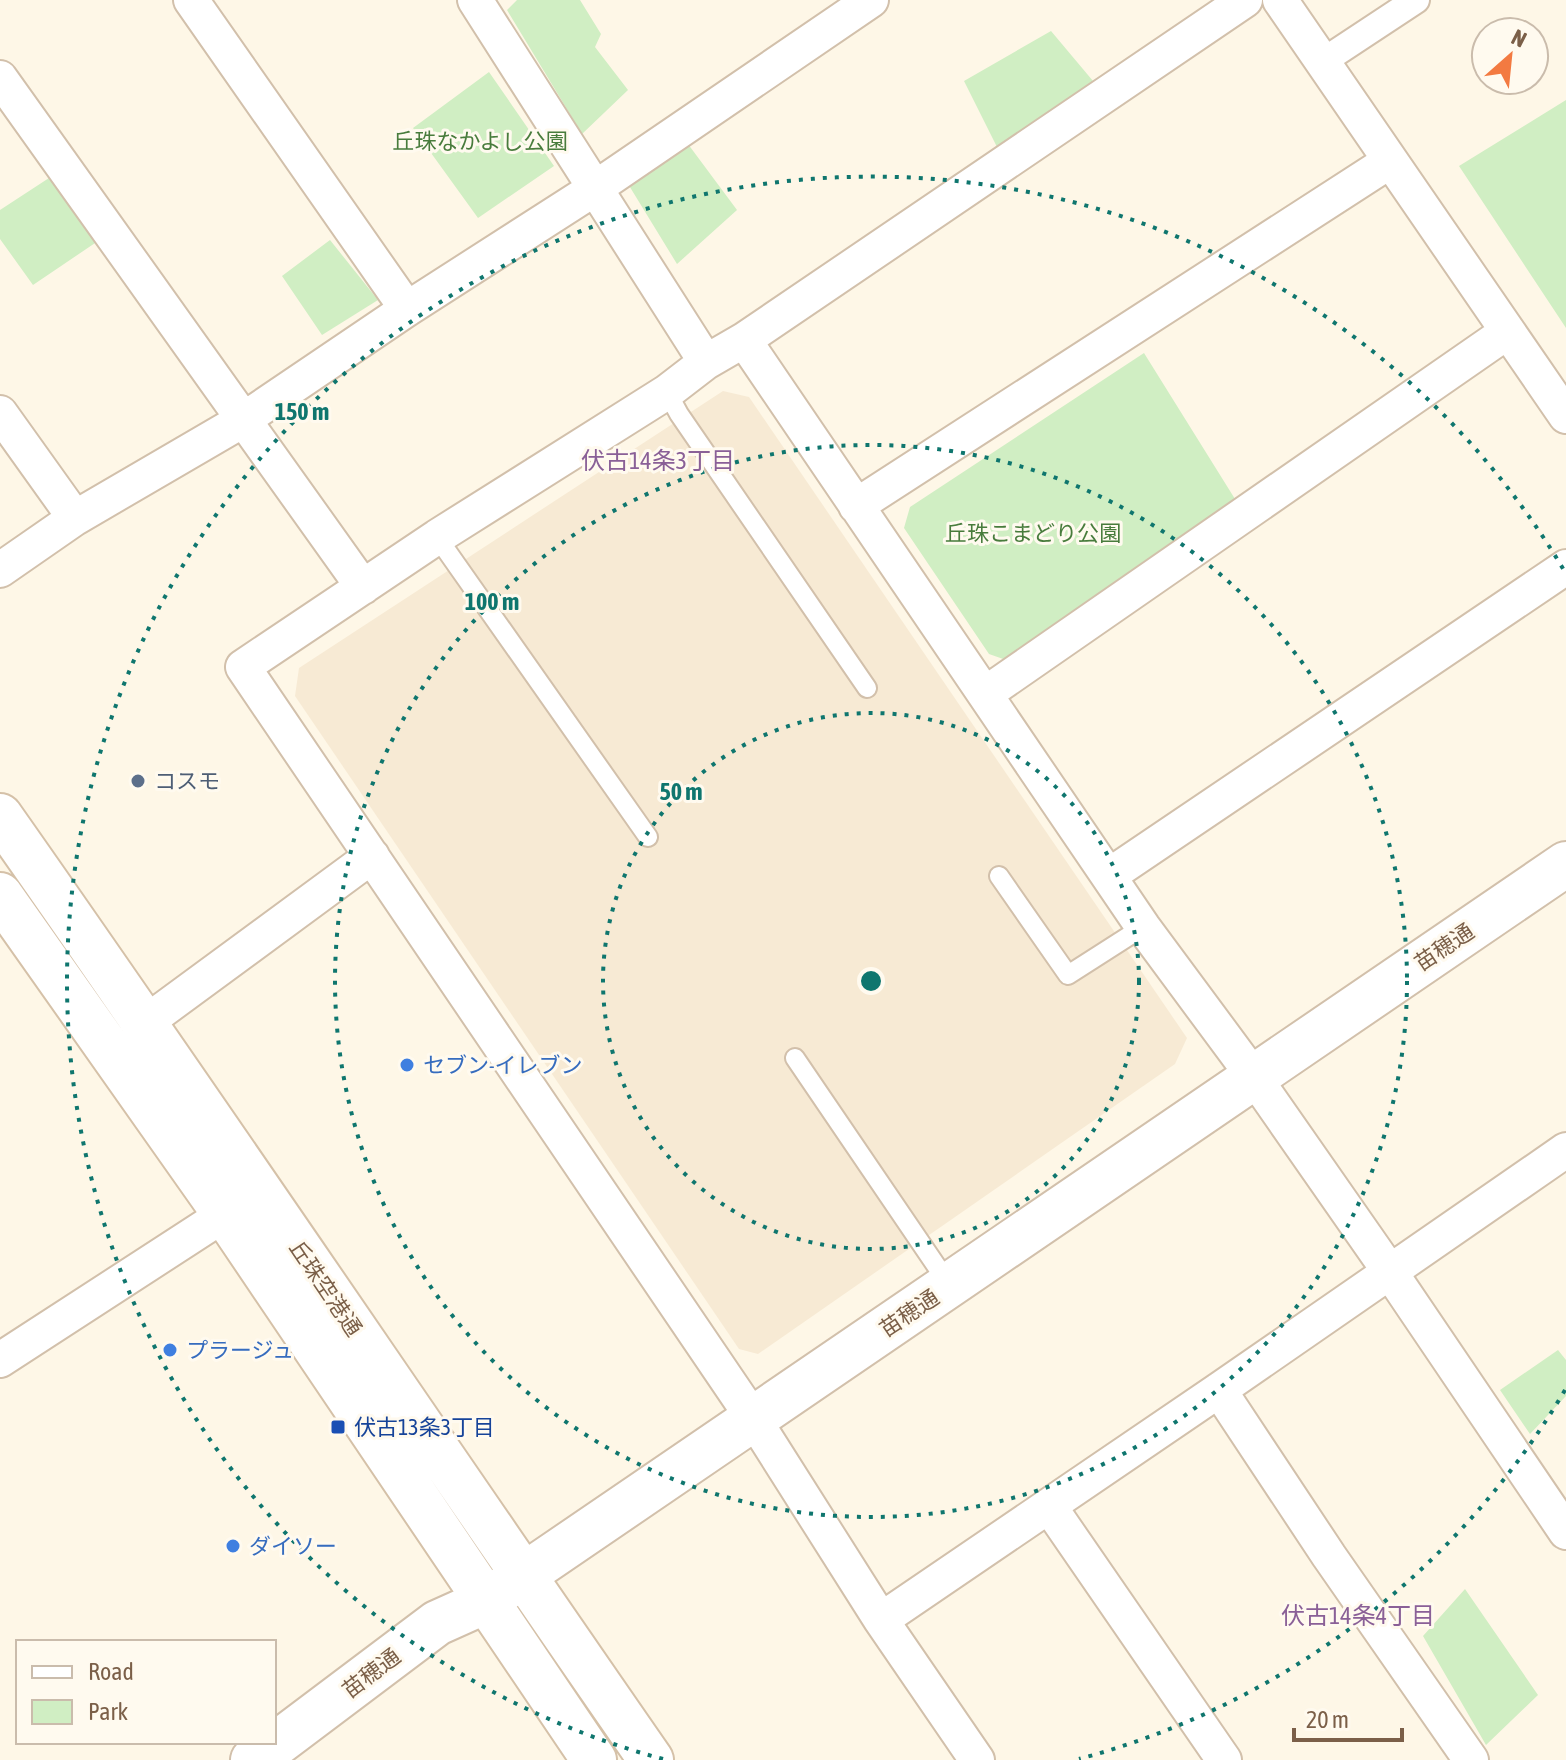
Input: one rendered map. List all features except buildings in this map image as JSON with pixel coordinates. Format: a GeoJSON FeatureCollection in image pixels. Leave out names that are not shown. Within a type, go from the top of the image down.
{"type":"FeatureCollection","features":[{"type":"Feature","properties":{"kind":"main road","name":"丘珠空港通"},"geometry":{"type":"LineString","coordinates":[[0,816],[651,1760]]}},
{"type":"Feature","properties":{"kind":"main road","name":"苗穂通"},"geometry":{"type":"LineString","coordinates":[[275,1754],[437,1623],[486,1601],[1566,864]]}},
{"type":"Feature","properties":{"kind":"main road","name":"丘珠空港通"},"geometry":{"type":"LineString","coordinates":[[0,895],[225,1214],[594,1760]]}},
{"type":"Feature","properties":{"kind":"street"},"geometry":{"type":"LineString","coordinates":[[191,0],[407,309]]}},
{"type":"Feature","properties":{"kind":"street"},"geometry":{"type":"LineString","coordinates":[[475,0],[706,362]]}},
{"type":"Feature","properties":{"kind":"street"},"geometry":{"type":"LineString","coordinates":[[0,570],[75,518],[243,420],[407,309],[594,189],[871,0]]}},
{"type":"Feature","properties":{"kind":"street"},"geometry":{"type":"LineString","coordinates":[[977,1760],[881,1620],[753,1418],[243,667],[437,537],[667,392],[706,362],[744,340],[1245,0]]}},
{"type":"Feature","properties":{"kind":"street"},"geometry":{"type":"LineString","coordinates":[[1280,0],[1566,416]]}},
{"type":"Feature","properties":{"kind":"street"},"geometry":{"type":"LineString","coordinates":[[1322,62],[1416,0]]}},
{"type":"Feature","properties":{"kind":"street"},"geometry":{"type":"LineString","coordinates":[[0,78],[363,587]]}},
{"type":"Feature","properties":{"kind":"street"},"geometry":{"type":"LineString","coordinates":[[856,506],[1390,161]]}},
{"type":"Feature","properties":{"kind":"street"},"geometry":{"type":"LineString","coordinates":[[985,694],[1507,332]]}},
{"type":"Feature","properties":{"kind":"street"},"geometry":{"type":"LineString","coordinates":[[744,340],[1143,927],[1254,1077],[1566,1532]]}},
{"type":"Feature","properties":{"kind":"street"},"geometry":{"type":"LineString","coordinates":[[0,413],[75,518]]}},
{"type":"Feature","properties":{"kind":"street"},"geometry":{"type":"LineString","coordinates":[[1110,875],[1566,567]]}},
{"type":"Feature","properties":{"kind":"street"},"geometry":{"type":"LineString","coordinates":[[145,1023],[372,856]]}},
{"type":"Feature","properties":{"kind":"street"},"geometry":{"type":"LineString","coordinates":[[881,1620],[1390,1272],[1563,1161]]}},
{"type":"Feature","properties":{"kind":"street"},"geometry":{"type":"LineString","coordinates":[[4,1349],[225,1214]]}},
{"type":"Feature","properties":{"kind":"street"},"geometry":{"type":"LineString","coordinates":[[1219,1390],[1320,1543],[1471,1760]]}},
{"type":"Feature","properties":{"kind":"street"},"geometry":{"type":"LineString","coordinates":[[1049,1506],[1224,1760]]}},
{"type":"Feature","properties":{"kind":"lane"},"geometry":{"type":"LineString","coordinates":[[667,392],[867,688]]}},
{"type":"Feature","properties":{"kind":"lane"},"geometry":{"type":"LineString","coordinates":[[437,537],[648,837]]}},
{"type":"Feature","properties":{"kind":"lane"},"geometry":{"type":"LineString","coordinates":[[999,876],[1068,975],[1143,927]]}},
{"type":"Feature","properties":{"kind":"lane"},"geometry":{"type":"LineString","coordinates":[[795,1058],[950,1286]]}},
{"type":"Feature","properties":{"kind":"shaded area"},"geometry":{"type":"Polygon","coordinates":[[[723,391],[749,397],[1187,1038],[1175,1064],[758,1354],[739,1349],[295,696],[299,668],[723,391]]]}},
{"type":"Feature","properties":{"kind":"green space"},"geometry":{"type":"Polygon","coordinates":[[[517,0],[580,0],[601,34],[595,47],[628,90],[582,134],[507,10],[517,0]]]}},
{"type":"Feature","properties":{"kind":"green space"},"geometry":{"type":"Polygon","coordinates":[[[1051,31],[1093,81],[998,149],[964,81],[1051,31]]]}},
{"type":"Feature","properties":{"kind":"green space","name":"丘珠なかよし公園"},"geometry":{"type":"Polygon","coordinates":[[[489,72],[554,166],[478,218],[413,128],[489,72]]]}},
{"type":"Feature","properties":{"kind":"green space"},"geometry":{"type":"Polygon","coordinates":[[[1566,100],[1566,328],[1459,166],[1566,100]]]}},
{"type":"Feature","properties":{"kind":"green space"},"geometry":{"type":"Polygon","coordinates":[[[685,140],[737,210],[677,264],[625,179],[685,140]]]}},
{"type":"Feature","properties":{"kind":"green space"},"geometry":{"type":"Polygon","coordinates":[[[49,178],[101,239],[33,285],[0,239],[0,210],[49,178]]]}},
{"type":"Feature","properties":{"kind":"green space"},"geometry":{"type":"Polygon","coordinates":[[[330,240],[378,300],[322,335],[282,276],[330,240]]]}},
{"type":"Feature","properties":{"kind":"green space","name":"丘珠こまどり公園"},"geometry":{"type":"Polygon","coordinates":[[[1144,353],[1235,499],[1006,660],[989,654],[904,528],[910,507],[1144,353]]]}},
{"type":"Feature","properties":{"kind":"green space"},"geometry":{"type":"Polygon","coordinates":[[[1558,1350],[1566,1360],[1566,1396],[1530,1434],[1500,1390],[1558,1350]]]}},
{"type":"Feature","properties":{"kind":"green space"},"geometry":{"type":"Polygon","coordinates":[[[1465,1589],[1538,1695],[1486,1745],[1423,1636],[1465,1589]]]}},
{"type":"Feature","properties":{"kind":"place","name":"コスモ"},"geometry":{"type":"Point","coordinates":[138,781]}},
{"type":"Feature","properties":{"kind":"place","name":"セブン-イレブン"},"geometry":{"type":"Point","coordinates":[407,1065]}},
{"type":"Feature","properties":{"kind":"place","name":"プラージュ"},"geometry":{"type":"Point","coordinates":[170,1350]}},
{"type":"Feature","properties":{"kind":"place","name":"伏古13条3丁目"},"geometry":{"type":"Point","coordinates":[338,1427]}},
{"type":"Feature","properties":{"kind":"place","name":"ダイソー"},"geometry":{"type":"Point","coordinates":[233,1546]}},
{"type":"Feature","properties":{"kind":"district","name":"伏古14条3丁目"},"geometry":{"type":"Point","coordinates":[658,460]}},
{"type":"Feature","properties":{"kind":"district","name":"伏古14条4丁目"},"geometry":{"type":"Point","coordinates":[1358,1615]}}]}
